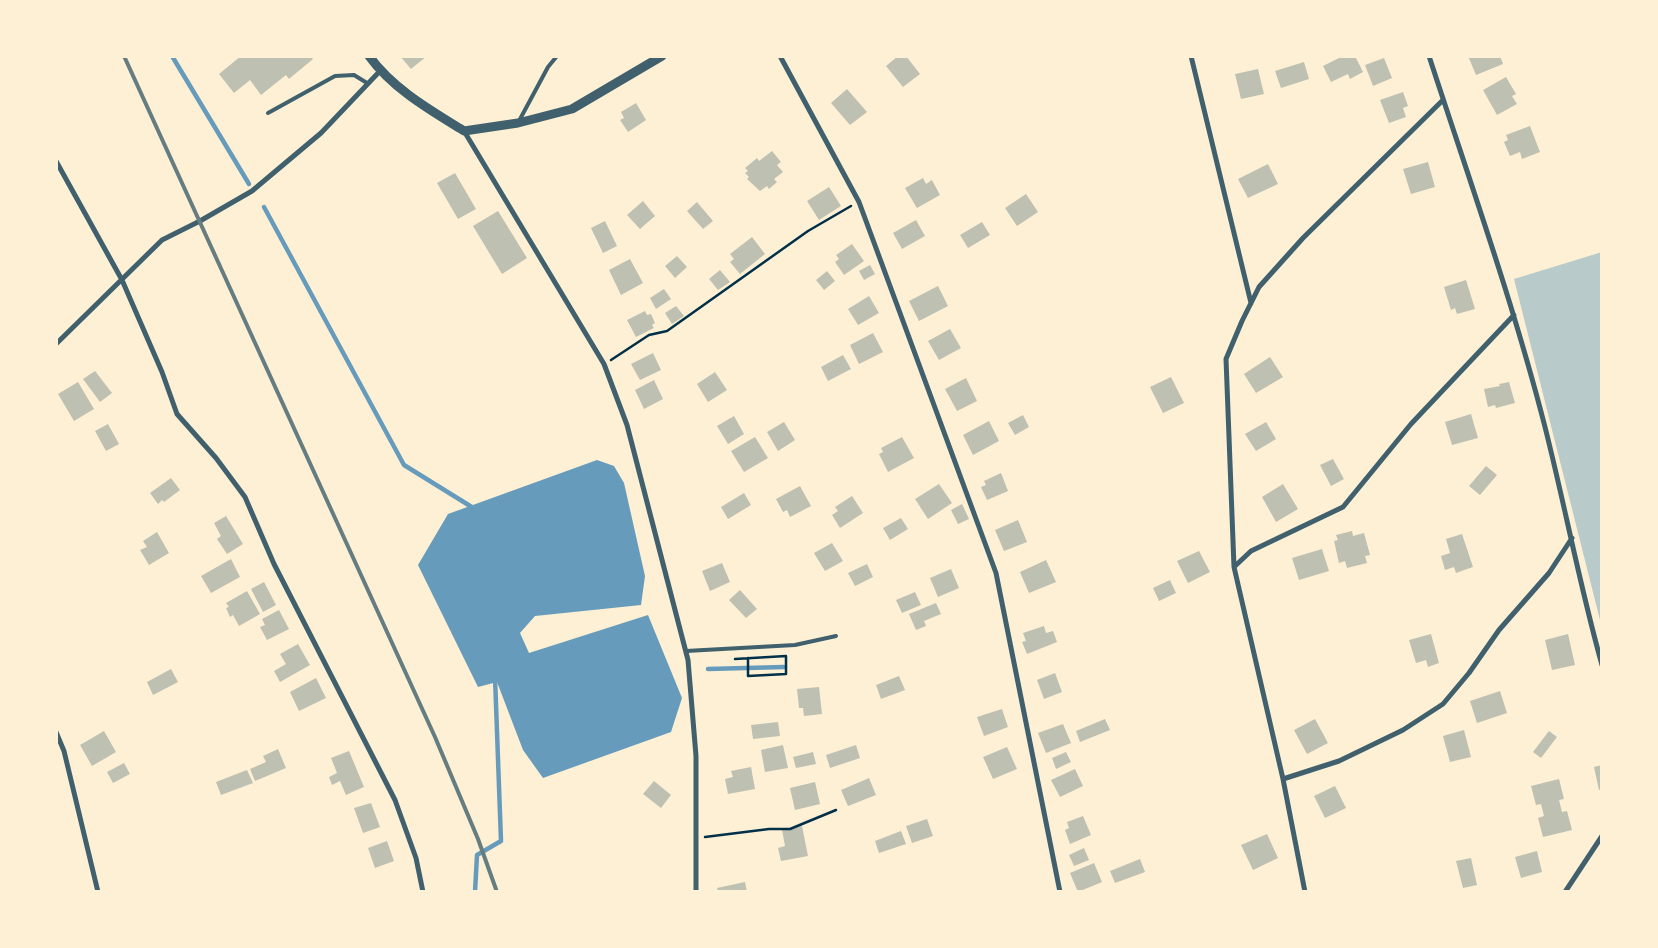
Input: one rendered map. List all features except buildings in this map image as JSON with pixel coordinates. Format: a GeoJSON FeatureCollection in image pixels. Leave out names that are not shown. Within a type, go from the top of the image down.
{"type":"FeatureCollection","features":[{"type":"Feature","properties":{"kind":"street"},"geometry":{"type":"LineString","coordinates":[[370,56],[380,71],[418,102],[464,131],[604,364],[627,425],[686,651],[696,756],[696,892]]}},
{"type":"Feature","properties":{"kind":"street"},"geometry":{"type":"LineString","coordinates":[[464,131],[518,123],[572,109],[662,56]]}},
{"type":"Feature","properties":{"kind":"street"},"geometry":{"type":"LineString","coordinates":[[780,56],[859,202],[996,573],[1060,892]]}},
{"type":"Feature","properties":{"kind":"street"},"geometry":{"type":"LineString","coordinates":[[1191,56],[1252,303]]}},
{"type":"Feature","properties":{"kind":"street"},"geometry":{"type":"LineString","coordinates":[[1429,56],[1514,315],[1545,426],[1588,614],[1602,665]]}},
{"type":"Feature","properties":{"kind":"street"},"geometry":{"type":"LineString","coordinates":[[56,344],[162,240],[252,191],[321,133],[380,71]]}},
{"type":"Feature","properties":{"kind":"street"},"geometry":{"type":"LineString","coordinates":[[1305,892],[1283,780],[1234,567],[1226,359],[1260,287],[1303,238],[1443,100]]}},
{"type":"Feature","properties":{"kind":"street"},"geometry":{"type":"LineString","coordinates":[[56,161],[122,280],[162,372],[177,414],[216,458],[245,497],[274,564],[395,800],[416,858],[423,892]]}},
{"type":"Feature","properties":{"kind":"street"},"geometry":{"type":"LineString","coordinates":[[1234,567],[1251,551],[1343,507],[1411,424],[1514,315]]}},
{"type":"Feature","properties":{"kind":"street"},"geometry":{"type":"LineString","coordinates":[[1283,780],[1338,761],[1403,730],[1443,704],[1469,673],[1498,630],[1550,573],[1572,538]]}},
{"type":"Feature","properties":{"kind":"street"},"geometry":{"type":"LineString","coordinates":[[56,732],[64,751],[98,892]]}},
{"type":"Feature","properties":{"kind":"street"},"geometry":{"type":"LineString","coordinates":[[56,755],[64,751]]}},
{"type":"Feature","properties":{"kind":"street"},"geometry":{"type":"LineString","coordinates":[[1565,892],[1602,836]]}},
{"type":"Feature","properties":{"kind":"lane"},"geometry":{"type":"LineString","coordinates":[[518,123],[548,67],[557,56]]}},
{"type":"Feature","properties":{"kind":"lane"},"geometry":{"type":"LineString","coordinates":[[268,113],[334,76],[354,75],[367,83]]}},
{"type":"Feature","properties":{"kind":"lane"},"geometry":{"type":"LineString","coordinates":[[686,651],[795,645],[836,636]]}},
{"type":"Feature","properties":{"kind":"path"},"geometry":{"type":"LineString","coordinates":[[604,364],[649,335],[668,331],[808,231],[859,202]]}},
{"type":"Feature","properties":{"kind":"path"},"geometry":{"type":"LineString","coordinates":[[728,659],[786,656],[786,674],[748,676],[748,658]]}},
{"type":"Feature","properties":{"kind":"path"},"geometry":{"type":"LineString","coordinates":[[696,839],[732,833],[790,829],[836,810]]}},
{"type":"Feature","properties":{"kind":"shaded area"},"geometry":{"type":"Polygon","coordinates":[[[1602,252],[1602,628],[1514,279],[1602,252]]]}},
{"type":"Feature","properties":{"kind":"water"},"geometry":{"type":"Polygon","coordinates":[[[597,460],[614,466],[624,483],[645,576],[641,605],[535,616],[520,633],[529,653],[648,615],[682,698],[671,732],[543,778],[523,750],[497,682],[478,687],[418,565],[448,514],[597,460]]]}},
{"type":"Feature","properties":{"kind":"waterway"},"geometry":{"type":"LineString","coordinates":[[172,56],[249,184]]}},
{"type":"Feature","properties":{"kind":"waterway"},"geometry":{"type":"LineString","coordinates":[[264,207],[404,465],[475,509]]}},
{"type":"Feature","properties":{"kind":"waterway"},"geometry":{"type":"LineString","coordinates":[[708,669],[784,667]]}},
{"type":"Feature","properties":{"kind":"waterway"},"geometry":{"type":"LineString","coordinates":[[475,892],[477,855],[501,841],[495,677]]}},
{"type":"Feature","properties":{"kind":"railway"},"geometry":{"type":"LineString","coordinates":[[124,56],[435,737],[478,839],[497,892]]}}]}
